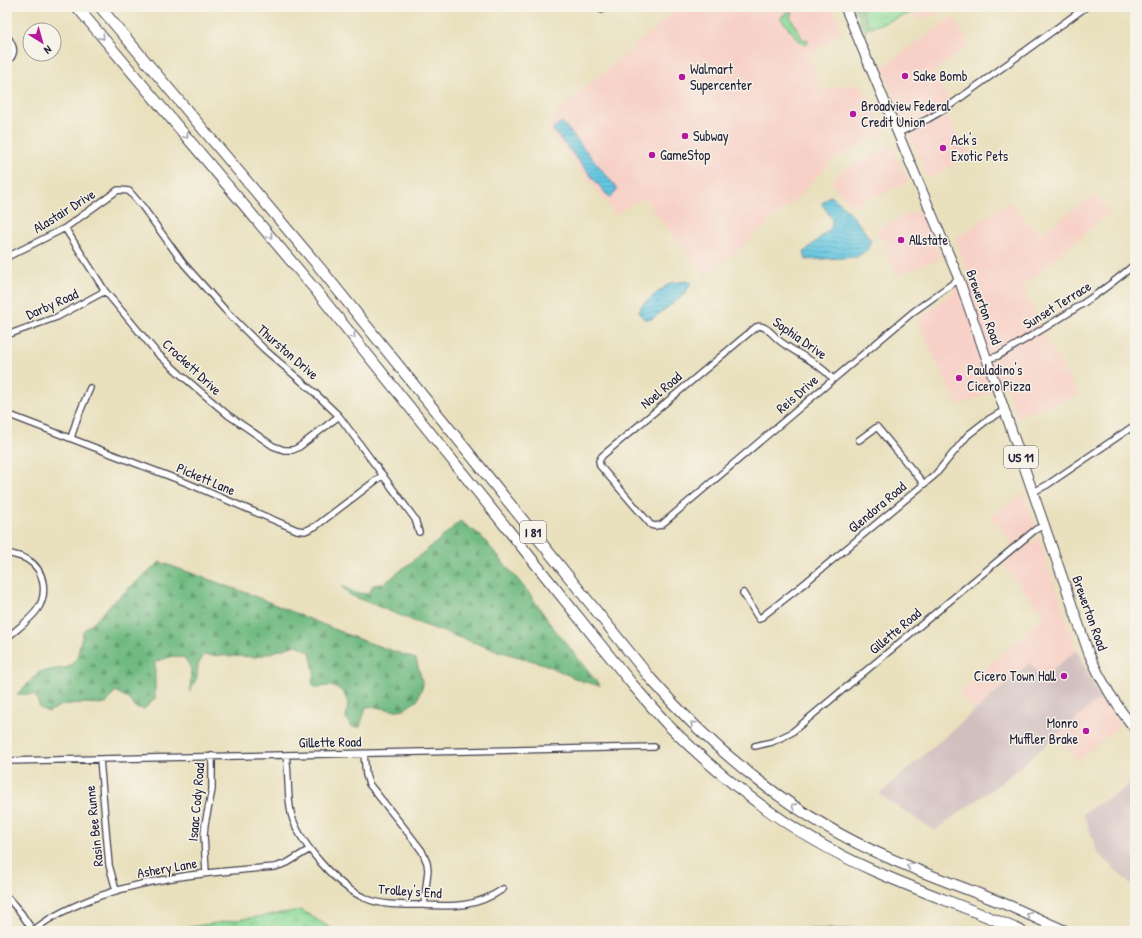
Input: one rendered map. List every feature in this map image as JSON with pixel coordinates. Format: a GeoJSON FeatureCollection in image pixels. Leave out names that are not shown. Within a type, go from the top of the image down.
{"type":"FeatureCollection","features":[{"type":"Feature","properties":{"kind":"highway","name":"I 81"},"geometry":{"type":"LineString","coordinates":[[77,7],[318,293],[618,666],[668,724],[722,775],[742,791],[787,823],[830,849],[871,870],[1021,931]]}},
{"type":"Feature","properties":{"kind":"highway","name":"I 81"},"geometry":{"type":"LineString","coordinates":[[100,7],[320,268],[646,673],[690,722],[741,768],[811,817],[857,843],[888,858],[1014,908],[1065,931]]}},
{"type":"Feature","properties":{"kind":"main road","name":"Brewerton Road"},"geometry":{"type":"LineString","coordinates":[[845,7],[959,279],[1044,525],[1099,676],[1121,712],[1135,729]]}},
{"type":"Feature","properties":{"kind":"street"},"geometry":{"type":"LineString","coordinates":[[597,8],[602,10],[608,7]]}},
{"type":"Feature","properties":{"kind":"street"},"geometry":{"type":"LineString","coordinates":[[898,133],[945,109],[1086,7]]}},
{"type":"Feature","properties":{"kind":"street"},"geometry":{"type":"LineString","coordinates":[[7,36],[14,48],[13,55],[7,62]]}},
{"type":"Feature","properties":{"kind":"street","name":"Alastair Drive"},"geometry":{"type":"LineString","coordinates":[[7,256],[65,228],[118,190],[126,190],[133,195]]}},
{"type":"Feature","properties":{"kind":"street","name":"Thurston Drive"},"geometry":{"type":"LineString","coordinates":[[133,195],[184,264],[221,306],[264,349],[315,392],[339,416],[415,519],[418,532]]}},
{"type":"Feature","properties":{"kind":"street","name":"Crockett Drive"},"geometry":{"type":"LineString","coordinates":[[65,228],[105,291],[157,353],[228,415],[273,446],[284,450],[293,450],[339,416]]}},
{"type":"Feature","properties":{"kind":"street","name":"Sunset Terrace"},"geometry":{"type":"LineString","coordinates":[[987,359],[998,356],[1083,304],[1100,293],[1135,264]]}},
{"type":"Feature","properties":{"kind":"street","name":"Reis Drive"},"geometry":{"type":"LineString","coordinates":[[651,525],[655,526],[663,524],[913,312],[959,279]]}},
{"type":"Feature","properties":{"kind":"street","name":"Darby Road"},"geometry":{"type":"LineString","coordinates":[[7,335],[57,317],[105,291]]}},
{"type":"Feature","properties":{"kind":"street","name":"Sophia Drive"},"geometry":{"type":"LineString","coordinates":[[751,331],[760,326],[765,328],[786,346],[808,358],[822,368],[833,379]]}},
{"type":"Feature","properties":{"kind":"street","name":"Noel Road"},"geometry":{"type":"LineString","coordinates":[[651,525],[604,473],[599,462],[602,456],[751,331]]}},
{"type":"Feature","properties":{"kind":"street"},"geometry":{"type":"LineString","coordinates":[[71,438],[90,388]]}},
{"type":"Feature","properties":{"kind":"street","name":"Glendora Road"},"geometry":{"type":"LineString","coordinates":[[743,593],[759,619],[935,475],[968,435],[986,421],[1005,410]]}},
{"type":"Feature","properties":{"kind":"street","name":"Pickett Lane"},"geometry":{"type":"LineString","coordinates":[[7,414],[187,483],[297,530],[305,531],[316,526],[383,474]]}},
{"type":"Feature","properties":{"kind":"street"},"geometry":{"type":"LineString","coordinates":[[1033,492],[1047,485],[1135,425]]}},
{"type":"Feature","properties":{"kind":"street"},"geometry":{"type":"LineString","coordinates":[[859,440],[877,426],[924,484]]}},
{"type":"Feature","properties":{"kind":"street","name":"Gillette Road"},"geometry":{"type":"LineString","coordinates":[[756,746],[772,742],[791,734],[1035,530],[1044,525]]}},
{"type":"Feature","properties":{"kind":"street"},"geometry":{"type":"LineString","coordinates":[[7,553],[30,562],[40,575],[44,592],[43,599],[37,610],[7,638]]}},
{"type":"Feature","properties":{"kind":"street","name":"Gillette Road"},"geometry":{"type":"LineString","coordinates":[[7,761],[654,747]]}},
{"type":"Feature","properties":{"kind":"street"},"geometry":{"type":"LineString","coordinates":[[364,754],[366,774],[370,784],[422,851],[428,870],[424,906]]}},
{"type":"Feature","properties":{"kind":"street","name":"Trolley's End"},"geometry":{"type":"LineString","coordinates":[[286,755],[291,812],[297,828],[310,849],[340,882],[354,893],[376,902],[389,904],[460,906],[476,903],[492,897],[503,888]]}},
{"type":"Feature","properties":{"kind":"street","name":"Isaac Cody Road"},"geometry":{"type":"LineString","coordinates":[[206,873],[204,836],[212,790],[212,756]]}},
{"type":"Feature","properties":{"kind":"street","name":"Rasin Bee Runne"},"geometry":{"type":"LineString","coordinates":[[100,759],[109,865],[116,890]]}},
{"type":"Feature","properties":{"kind":"street","name":"Ashery Lane"},"geometry":{"type":"LineString","coordinates":[[33,931],[48,920],[70,908],[116,890],[151,882],[206,873],[282,865],[310,849]]}},
{"type":"Feature","properties":{"kind":"street"},"geometry":{"type":"LineString","coordinates":[[7,897],[21,913],[33,931]]}},
{"type":"Feature","properties":{"kind":"shaded area"},"geometry":{"type":"Polygon","coordinates":[[[680,7],[832,7],[842,33],[810,55],[822,91],[843,85],[862,85],[884,133],[834,159],[798,197],[706,277],[644,198],[615,215],[583,172],[548,131],[556,113],[680,7]]]}},
{"type":"Feature","properties":{"kind":"shaded area"},"geometry":{"type":"Polygon","coordinates":[[[913,7],[962,7],[918,19],[913,7]]]}},
{"type":"Feature","properties":{"kind":"shaded area"},"geometry":{"type":"Polygon","coordinates":[[[953,17],[969,44],[933,73],[951,104],[948,117],[971,155],[928,179],[882,67],[953,17]]]}},
{"type":"Feature","properties":{"kind":"shaded area"},"geometry":{"type":"Polygon","coordinates":[[[891,145],[909,182],[851,206],[830,183],[844,169],[891,145]]]}},
{"type":"Feature","properties":{"kind":"shaded area"},"geometry":{"type":"Polygon","coordinates":[[[1095,194],[1110,212],[1023,286],[1045,337],[1079,395],[1017,417],[1006,386],[958,406],[917,321],[969,277],[955,239],[1009,201],[1039,235],[1095,194]]]}},
{"type":"Feature","properties":{"kind":"shaded area"},"geometry":{"type":"Polygon","coordinates":[[[921,209],[942,258],[897,275],[876,229],[921,209]]]}},
{"type":"Feature","properties":{"kind":"shaded area"},"geometry":{"type":"Polygon","coordinates":[[[1024,493],[1036,526],[1013,546],[991,516],[1024,493]]]}},
{"type":"Feature","properties":{"kind":"shaded area"},"geometry":{"type":"Polygon","coordinates":[[[1039,537],[1077,650],[1043,679],[1029,663],[974,711],[959,692],[1045,616],[1003,565],[1039,537]]]}},
{"type":"Feature","properties":{"kind":"shaded area"},"geometry":{"type":"Polygon","coordinates":[[[1077,650],[1100,699],[1002,782],[934,831],[879,794],[1030,663],[1043,678],[1077,650]]]}},
{"type":"Feature","properties":{"kind":"shaded area"},"geometry":{"type":"Polygon","coordinates":[[[1100,699],[1120,725],[1078,761],[1057,736],[1100,699]]]}},
{"type":"Feature","properties":{"kind":"shaded area"},"geometry":{"type":"Polygon","coordinates":[[[1135,779],[1135,882],[1131,885],[1098,853],[1083,813],[1124,789],[1135,779]]]}},
{"type":"Feature","properties":{"kind":"green space"},"geometry":{"type":"Polygon","coordinates":[[[854,7],[858,7],[868,28],[865,32],[854,7]]]}},
{"type":"Feature","properties":{"kind":"green space"},"geometry":{"type":"Polygon","coordinates":[[[860,7],[916,7],[916,9],[914,12],[870,28],[860,7]]]}},
{"type":"Feature","properties":{"kind":"green space"},"geometry":{"type":"Polygon","coordinates":[[[786,12],[791,12],[793,14],[790,16],[803,40],[807,39],[808,42],[806,45],[802,44],[781,19],[786,12]]]}},
{"type":"Feature","properties":{"kind":"green space"},"geometry":{"type":"Polygon","coordinates":[[[460,521],[480,535],[529,593],[552,626],[600,686],[579,680],[544,664],[498,651],[421,624],[350,595],[341,586],[357,593],[369,594],[373,585],[385,583],[439,540],[460,521]]]}},
{"type":"Feature","properties":{"kind":"green space"},"geometry":{"type":"Polygon","coordinates":[[[160,562],[247,593],[353,637],[416,659],[423,685],[417,701],[404,709],[399,710],[366,707],[360,727],[352,727],[346,718],[348,704],[344,693],[336,687],[325,686],[317,689],[312,683],[314,671],[310,652],[297,645],[256,657],[204,655],[198,665],[197,677],[190,692],[191,669],[185,658],[173,656],[155,662],[155,699],[144,709],[136,708],[126,697],[115,691],[106,704],[81,703],[62,705],[48,712],[40,708],[35,695],[17,694],[39,672],[69,667],[77,658],[83,631],[112,603],[160,562]]]}},
{"type":"Feature","properties":{"kind":"green space"},"geometry":{"type":"Polygon","coordinates":[[[301,910],[336,931],[170,931],[178,929],[301,910]]]}},
{"type":"Feature","properties":{"kind":"green space"},"geometry":{"type":"Polygon","coordinates":[[[880,928],[894,931],[698,931],[880,928]]]}},
{"type":"Feature","properties":{"kind":"water"},"geometry":{"type":"Polygon","coordinates":[[[562,122],[617,188],[616,192],[611,197],[607,195],[553,130],[554,127],[562,122]]]}},
{"type":"Feature","properties":{"kind":"water"},"geometry":{"type":"Polygon","coordinates":[[[830,196],[847,210],[871,240],[868,249],[857,257],[806,260],[804,252],[831,228],[832,219],[822,204],[830,196]]]}},
{"type":"Feature","properties":{"kind":"water"},"geometry":{"type":"Polygon","coordinates":[[[688,281],[691,283],[683,296],[652,319],[644,319],[638,312],[642,305],[670,283],[688,281]]]}},
{"type":"Feature","properties":{"kind":"place","name":"Sake Bomb"},"geometry":{"type":"Point","coordinates":[905,76]}},
{"type":"Feature","properties":{"kind":"place","name":"Walmart Supercenter"},"geometry":{"type":"Point","coordinates":[682,77]}},
{"type":"Feature","properties":{"kind":"place","name":"Broadview Federal Credit Union"},"geometry":{"type":"Point","coordinates":[853,114]}},
{"type":"Feature","properties":{"kind":"place","name":"Subway"},"geometry":{"type":"Point","coordinates":[685,136]}},
{"type":"Feature","properties":{"kind":"place","name":"Ack's Exotic Pets"},"geometry":{"type":"Point","coordinates":[943,148]}},
{"type":"Feature","properties":{"kind":"place","name":"GameStop"},"geometry":{"type":"Point","coordinates":[652,155]}},
{"type":"Feature","properties":{"kind":"place","name":"Allstate"},"geometry":{"type":"Point","coordinates":[901,240]}},
{"type":"Feature","properties":{"kind":"place","name":"Pauladino's Cicero Pizza"},"geometry":{"type":"Point","coordinates":[959,378]}},
{"type":"Feature","properties":{"kind":"place","name":"Cicero Town Hall"},"geometry":{"type":"Point","coordinates":[1064,676]}},
{"type":"Feature","properties":{"kind":"place","name":"Monro Muffler Brake"},"geometry":{"type":"Point","coordinates":[1086,731]}}]}
